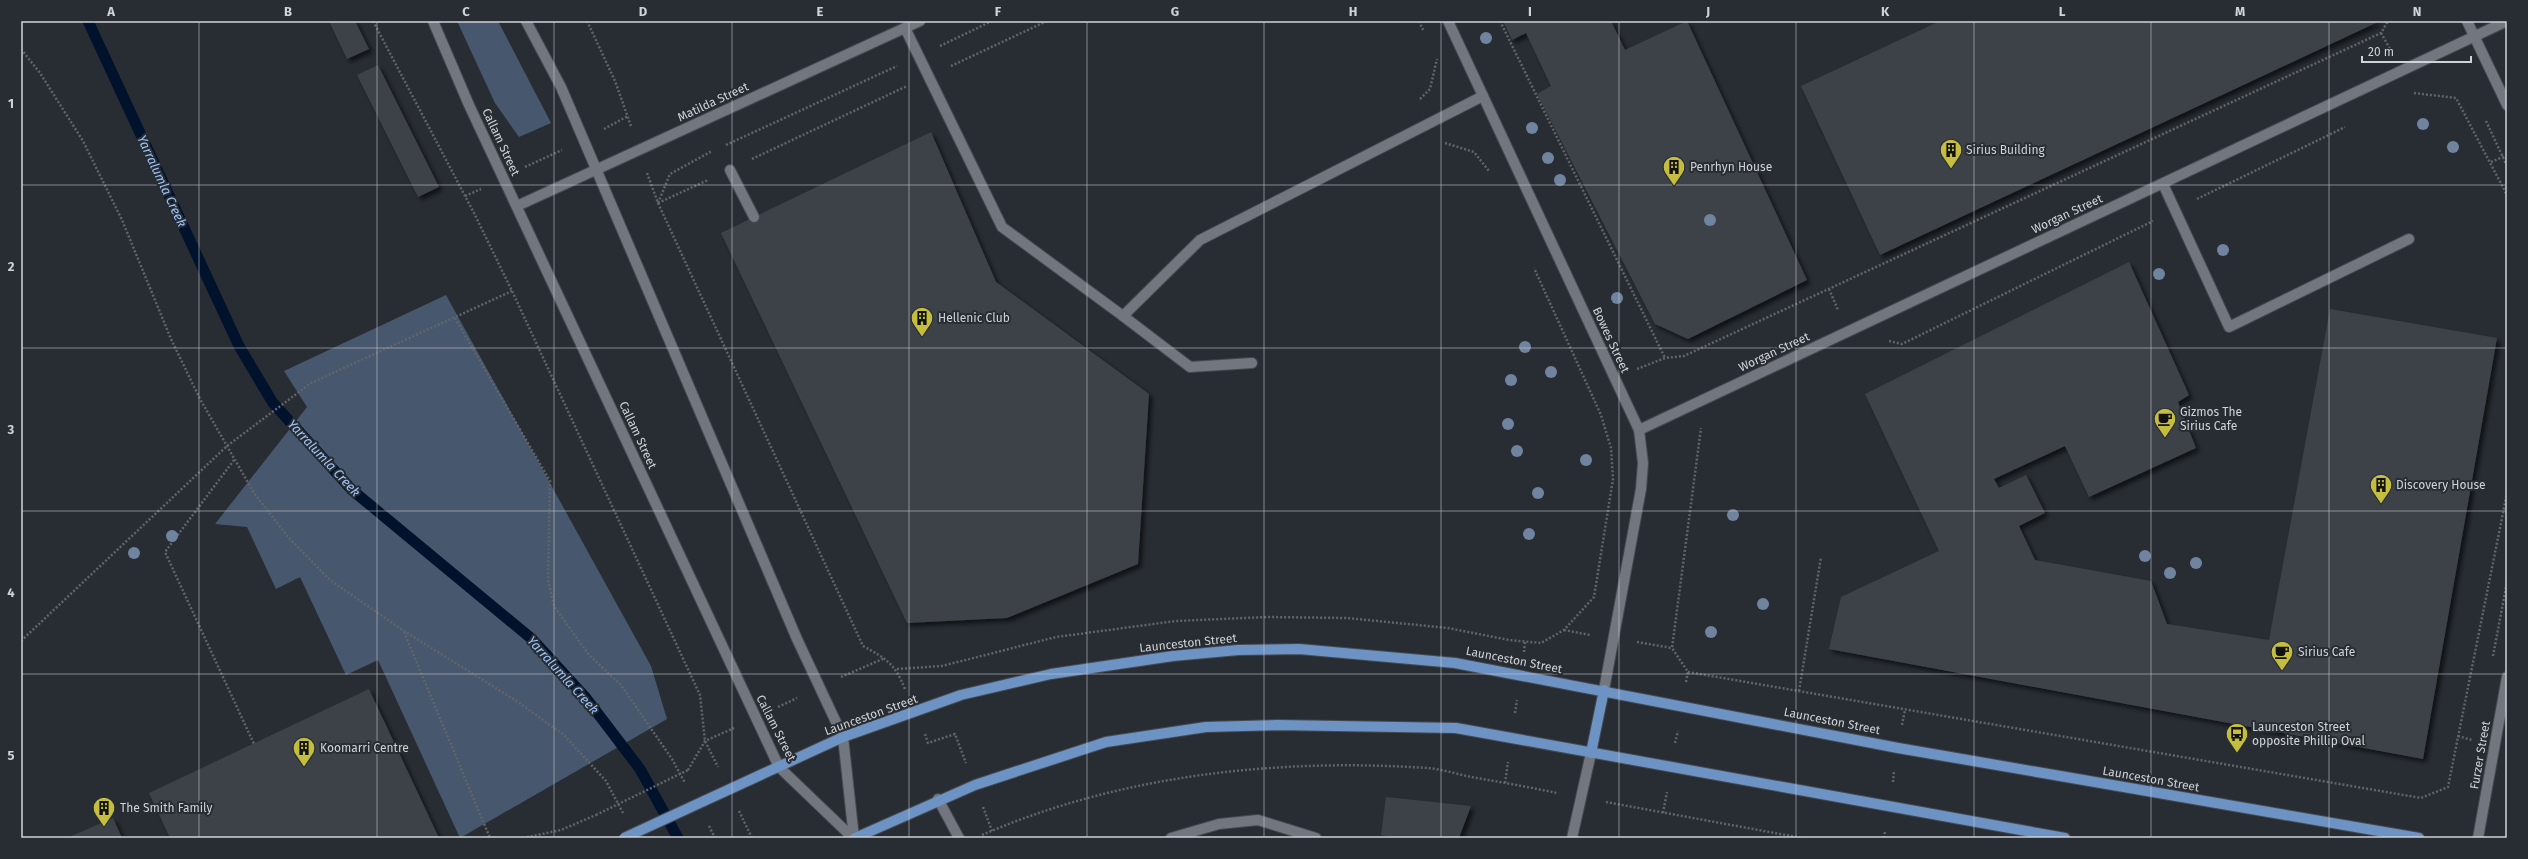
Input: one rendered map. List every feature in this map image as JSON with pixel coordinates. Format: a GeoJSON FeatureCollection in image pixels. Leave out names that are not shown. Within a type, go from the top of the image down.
{"type":"FeatureCollection","features":[{"type":"Feature","properties":{"kind":"main road","name":"Launceston Street"},"geometry":{"type":"LineString","coordinates":[[624,838],[843,737],[961,695],[1051,674],[1173,656],[1238,650],[1298,648],[1455,663],[1604,690],[1898,748],[2419,838]]}},
{"type":"Feature","properties":{"kind":"main road"},"geometry":{"type":"LineString","coordinates":[[1591,753],[1604,690]]}},
{"type":"Feature","properties":{"kind":"main road"},"geometry":{"type":"LineString","coordinates":[[854,838],[938,799],[1022,768],[1106,742],[1206,727],[1277,725],[1456,728],[2065,838]]}},
{"type":"Feature","properties":{"kind":"street","name":"Callam Street"},"geometry":{"type":"LineString","coordinates":[[433,21],[504,178],[779,767],[854,838]]}},
{"type":"Feature","properties":{"kind":"street"},"geometry":{"type":"LineString","coordinates":[[526,21],[561,87],[797,639],[843,737],[854,838]]}},
{"type":"Feature","properties":{"kind":"street","name":"Matilda Street"},"geometry":{"type":"LineString","coordinates":[[517,206],[920,21]]}},
{"type":"Feature","properties":{"kind":"street","name":"Bowes Street"},"geometry":{"type":"LineString","coordinates":[[1448,21],[1639,430],[1643,464],[1641,489],[1604,690]]}},
{"type":"Feature","properties":{"kind":"street"},"geometry":{"type":"LineString","coordinates":[[2467,21],[2507,105]]}},
{"type":"Feature","properties":{"kind":"street","name":"Worgan Street"},"geometry":{"type":"LineString","coordinates":[[1639,430],[2507,21]]}},
{"type":"Feature","properties":{"kind":"street"},"geometry":{"type":"LineString","coordinates":[[905,28],[1002,227],[1190,367],[1252,363]]}},
{"type":"Feature","properties":{"kind":"street"},"geometry":{"type":"LineString","coordinates":[[1123,316],[1200,240],[1483,96]]}},
{"type":"Feature","properties":{"kind":"street"},"geometry":{"type":"LineString","coordinates":[[730,170],[754,217]]}},
{"type":"Feature","properties":{"kind":"street"},"geometry":{"type":"LineString","coordinates":[[2162,184],[2229,327],[2409,240]]}},
{"type":"Feature","properties":{"kind":"street","name":"Furzer Street"},"geometry":{"type":"LineString","coordinates":[[2478,838],[2507,677]]}},
{"type":"Feature","properties":{"kind":"street"},"geometry":{"type":"LineString","coordinates":[[1572,838],[1591,753]]}},
{"type":"Feature","properties":{"kind":"street"},"geometry":{"type":"LineString","coordinates":[[938,799],[959,838]]}},
{"type":"Feature","properties":{"kind":"street"},"geometry":{"type":"LineString","coordinates":[[1171,838],[1219,824],[1258,820],[1316,838]]}},
{"type":"Feature","properties":{"kind":"path"},"geometry":{"type":"LineString","coordinates":[[373,21],[466,196],[512,291],[700,695],[705,741]]}},
{"type":"Feature","properties":{"kind":"path"},"geometry":{"type":"LineString","coordinates":[[588,21],[615,82],[658,203],[863,646],[885,658],[897,669],[942,666],[1056,637],[1176,621],[1267,617],[1347,618],[1448,628],[1508,640],[1541,643],[1564,630],[1594,597],[1613,479],[1611,448],[1601,415],[1531,261]]}},
{"type":"Feature","properties":{"kind":"path"},"geometry":{"type":"LineString","coordinates":[[721,147],[992,21]]}},
{"type":"Feature","properties":{"kind":"path"},"geometry":{"type":"LineString","coordinates":[[658,203],[1047,21]]}},
{"type":"Feature","properties":{"kind":"path"},"geometry":{"type":"LineString","coordinates":[[1419,21],[1425,34]]}},
{"type":"Feature","properties":{"kind":"path"},"geometry":{"type":"LineString","coordinates":[[1500,21],[1665,358],[1684,356],[2381,33],[2388,21]]}},
{"type":"Feature","properties":{"kind":"path"},"geometry":{"type":"LineString","coordinates":[[21,49],[40,73],[83,140],[122,220],[171,339],[200,399],[254,493],[288,537],[330,580],[404,631],[515,700],[564,735],[606,781],[626,819]]}},
{"type":"Feature","properties":{"kind":"path"},"geometry":{"type":"LineString","coordinates":[[1434,54],[1438,60],[1430,89],[1418,101],[1438,142],[1474,152],[1492,176]]}},
{"type":"Feature","properties":{"kind":"path"},"geometry":{"type":"LineString","coordinates":[[2415,92],[2456,98],[2492,162],[2507,195]]}},
{"type":"Feature","properties":{"kind":"path"},"geometry":{"type":"LineString","coordinates":[[466,196],[628,116]]}},
{"type":"Feature","properties":{"kind":"path"},"geometry":{"type":"LineString","coordinates":[[658,203],[670,174],[714,150]]}},
{"type":"Feature","properties":{"kind":"path"},"geometry":{"type":"LineString","coordinates":[[2492,162],[2507,155]]}},
{"type":"Feature","properties":{"kind":"path"},"geometry":{"type":"LineString","coordinates":[[21,641],[227,446],[311,383],[512,291]]}},
{"type":"Feature","properties":{"kind":"path"},"geometry":{"type":"LineString","coordinates":[[455,318],[550,481],[548,580],[554,606],[589,655],[620,685],[672,759]]}},
{"type":"Feature","properties":{"kind":"path"},"geometry":{"type":"LineString","coordinates":[[1702,424],[1672,648],[1688,672],[2420,798],[2448,787],[2507,493]]}},
{"type":"Feature","properties":{"kind":"path"},"geometry":{"type":"LineString","coordinates":[[234,460],[165,552],[254,744]]}},
{"type":"Feature","properties":{"kind":"path"},"geometry":{"type":"LineString","coordinates":[[1800,691],[1821,557]]}},
{"type":"Feature","properties":{"kind":"path"},"geometry":{"type":"LineString","coordinates":[[404,631],[490,838]]}},
{"type":"Feature","properties":{"kind":"path"},"geometry":{"type":"LineString","coordinates":[[523,838],[561,830],[596,816],[688,770],[705,741],[819,687],[885,658]]}},
{"type":"Feature","properties":{"kind":"path"},"geometry":{"type":"LineString","coordinates":[[928,743],[955,734]]}},
{"type":"Feature","properties":{"kind":"path"},"geometry":{"type":"LineString","coordinates":[[976,838],[1063,804],[1144,785],[1242,771],[1327,765],[1428,768],[1802,838]]}},
{"type":"Feature","properties":{"kind":"path"},"geometry":{"type":"LineString","coordinates":[[713,833],[715,838]]}},
{"type":"Feature","properties":{"kind":"shaded area"},"geometry":{"type":"Polygon","coordinates":[[[457,21],[498,21],[551,123],[519,137],[495,103],[457,21]]]}},
{"type":"Feature","properties":{"kind":"shaded area"},"geometry":{"type":"Polygon","coordinates":[[[446,295],[651,666],[667,719],[460,838],[378,660],[346,675],[300,577],[276,589],[247,527],[215,524],[307,407],[284,371],[446,295]]]}},
{"type":"Feature","properties":{"kind":"building"},"geometry":{"type":"Polygon","coordinates":[[[329,21],[355,21],[369,49],[347,59],[329,21]]]}},
{"type":"Feature","properties":{"kind":"building","name":"Penrhyn House"},"geometry":{"type":"Polygon","coordinates":[[[1503,21],[1611,21],[1625,50],[1687,21],[1807,280],[1688,339],[1655,324],[1537,94],[1551,86],[1526,33],[1512,40],[1503,21]]]}},
{"type":"Feature","properties":{"kind":"building","name":"Sirius Building"},"geometry":{"type":"Polygon","coordinates":[[[1940,21],[2380,21],[1880,255],[1801,86],[1940,21]]]}},
{"type":"Feature","properties":{"kind":"building"},"geometry":{"type":"Polygon","coordinates":[[[378,65],[439,187],[418,197],[357,75],[378,65]]]}},
{"type":"Feature","properties":{"kind":"building","name":"Hellenic Club"},"geometry":{"type":"Polygon","coordinates":[[[931,132],[996,282],[1149,394],[1138,564],[1007,618],[907,623],[721,233],[931,132]]]}},
{"type":"Feature","properties":{"kind":"building","name":"Discovery House"},"geometry":{"type":"Polygon","coordinates":[[[2129,262],[2189,395],[2178,402],[2196,448],[2089,497],[2065,446],[1994,479],[1999,488],[2026,475],[2045,513],[2019,526],[2035,560],[2151,581],[2167,624],[2269,640],[2330,309],[2497,338],[2423,759],[1829,649],[1841,597],[1939,551],[1865,394],[2129,262]]]}},
{"type":"Feature","properties":{"kind":"building","name":"Koomarri Centre"},"geometry":{"type":"Polygon","coordinates":[[[369,689],[439,838],[170,838],[149,793],[369,689]]]}},
{"type":"Feature","properties":{"kind":"building"},"geometry":{"type":"Polygon","coordinates":[[[1386,797],[1471,806],[1459,838],[1392,838],[1381,835],[1386,797]]]}},
{"type":"Feature","properties":{"kind":"building","name":"The Smith Family"},"geometry":{"type":"Polygon","coordinates":[[[113,818],[122,838],[67,838],[113,818]]]}},
{"type":"Feature","properties":{"kind":"waterway","name":"Yarralumla Creek"},"geometry":{"type":"LineString","coordinates":[[88,21],[239,346],[273,403],[352,490],[532,639],[586,698],[640,769],[678,838]]}},
{"type":"Feature","properties":{"kind":"place","name":"Sirius Building"},"geometry":{"type":"Point","coordinates":[1951,170]}},
{"type":"Feature","properties":{"kind":"place","name":"Penrhyn House"},"geometry":{"type":"Point","coordinates":[1674,186]}},
{"type":"Feature","properties":{"kind":"place","name":"Hellenic Club"},"geometry":{"type":"Point","coordinates":[922,338]}},
{"type":"Feature","properties":{"kind":"place","name":"Gizmos The Sirius Cafe"},"geometry":{"type":"Point","coordinates":[2165,438]}},
{"type":"Feature","properties":{"kind":"place","name":"Discovery House"},"geometry":{"type":"Point","coordinates":[2381,504]}},
{"type":"Feature","properties":{"kind":"place","name":"Sirius Cafe"},"geometry":{"type":"Point","coordinates":[2282,672]}},
{"type":"Feature","properties":{"kind":"place","name":"Launceston Street opposite Phillip Oval"},"geometry":{"type":"Point","coordinates":[2237,754]}},
{"type":"Feature","properties":{"kind":"place","name":"Koomarri Centre"},"geometry":{"type":"Point","coordinates":[304,768]}},
{"type":"Feature","properties":{"kind":"place","name":"The Smith Family"},"geometry":{"type":"Point","coordinates":[104,828]}}]}
